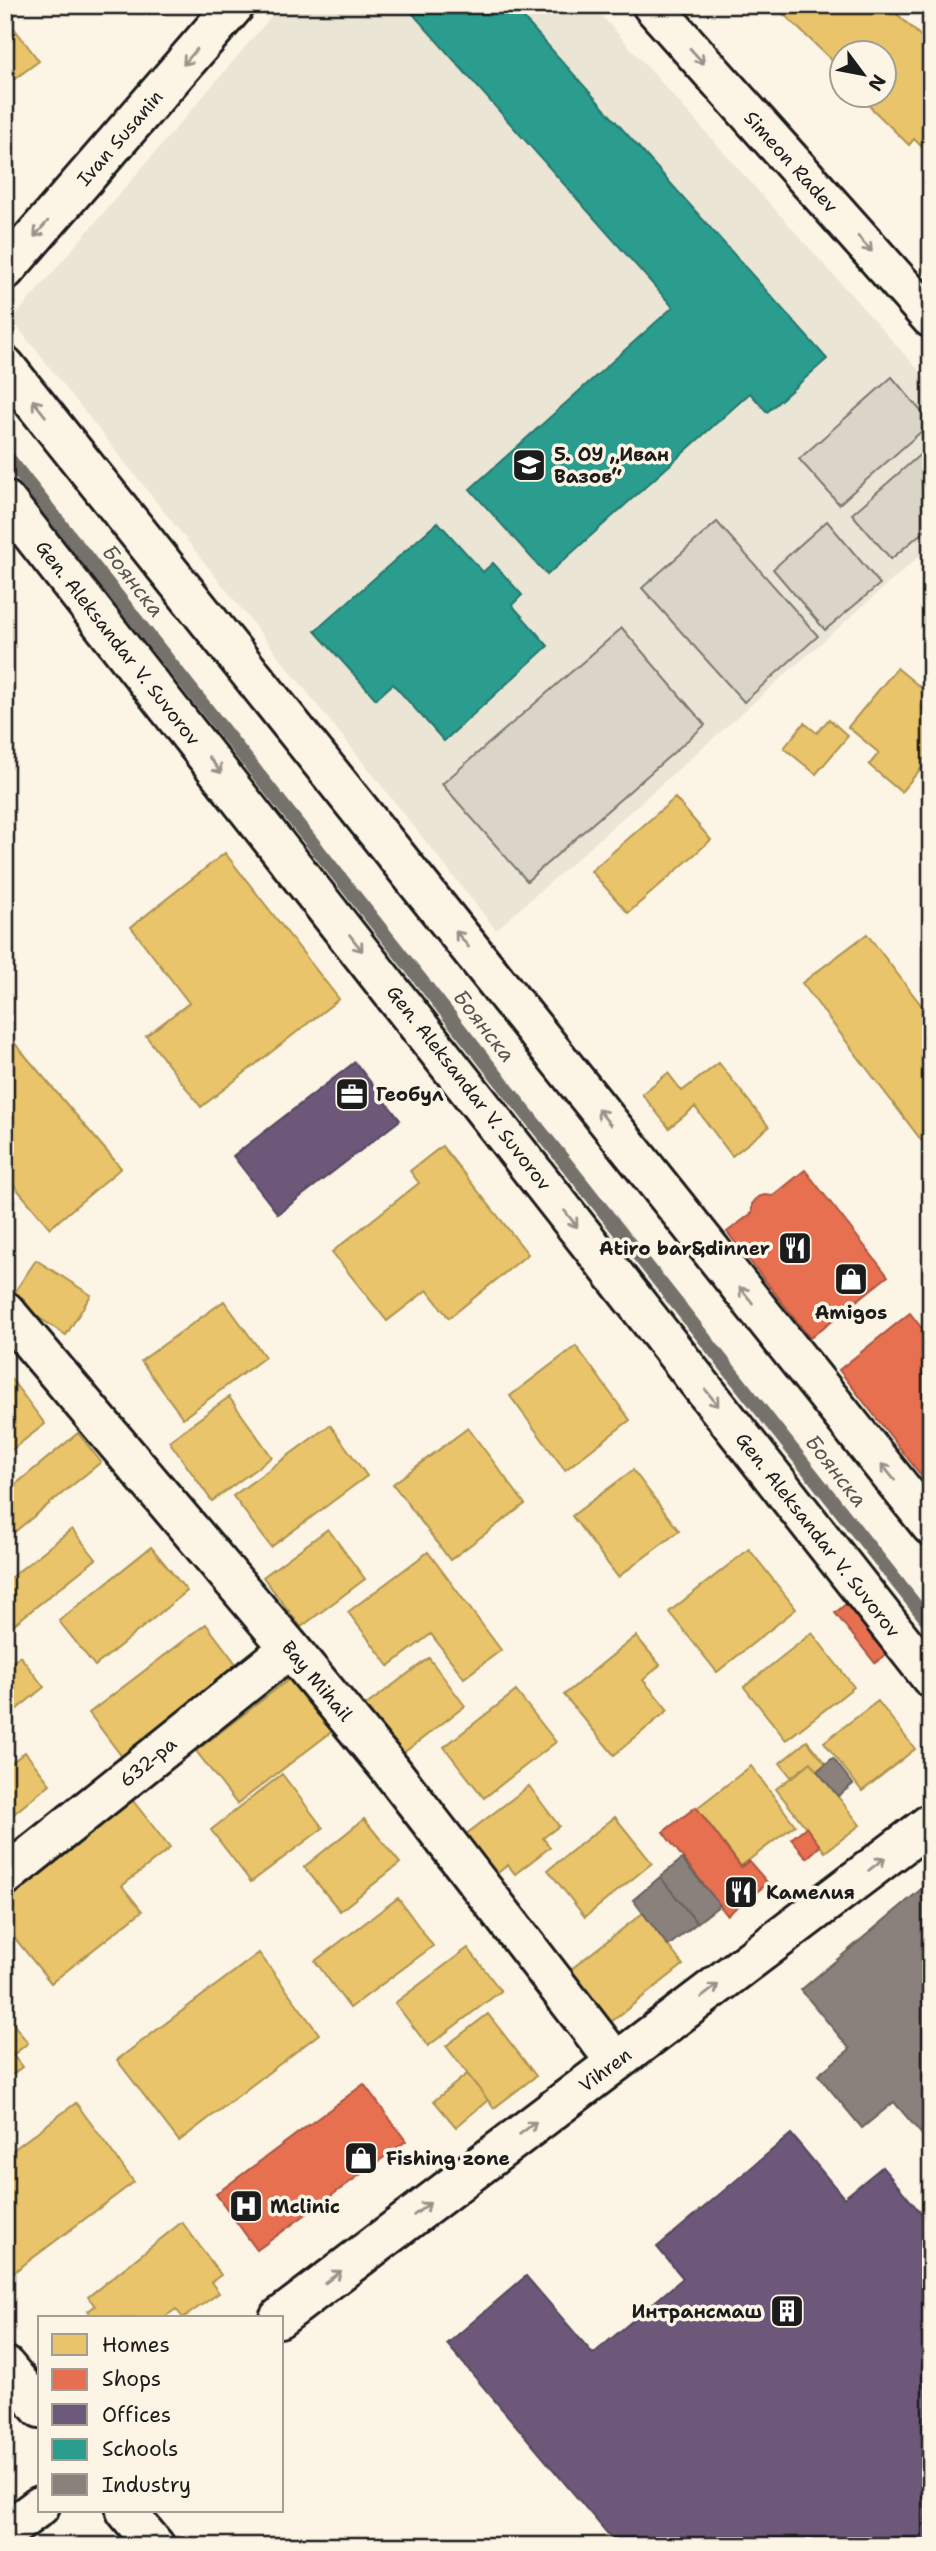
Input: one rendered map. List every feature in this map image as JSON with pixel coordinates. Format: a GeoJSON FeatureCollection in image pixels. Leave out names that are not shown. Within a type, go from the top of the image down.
{"type":"FeatureCollection","features":[{"type":"Feature","properties":{"kind":"street","name":"Ivan Susanin"},"geometry":{"type":"LineString","coordinates":[[5,270],[235,5]]}},
{"type":"Feature","properties":{"kind":"street","name":"Simeon Radev"},"geometry":{"type":"LineString","coordinates":[[652,5],[931,318]]}},
{"type":"Feature","properties":{"kind":"street"},"geometry":{"type":"LineString","coordinates":[[5,366],[931,1526]]}},
{"type":"Feature","properties":{"kind":"street","name":"Gen. Aleksandar V. Suvorov"},"geometry":{"type":"LineString","coordinates":[[5,500],[931,1678]]}},
{"type":"Feature","properties":{"kind":"street","name":"Bay Mihail"},"geometry":{"type":"LineString","coordinates":[[5,1311],[390,1769],[616,2062]]}},
{"type":"Feature","properties":{"kind":"street","name":"632-ра"},"geometry":{"type":"LineString","coordinates":[[5,1876],[290,1648]]}},
{"type":"Feature","properties":{"kind":"street","name":"Vihren"},"geometry":{"type":"LineString","coordinates":[[282,2316],[931,1823]]}},
{"type":"Feature","properties":{"kind":"street"},"geometry":{"type":"LineString","coordinates":[[5,2366],[38,2406]]}},
{"type":"Feature","properties":{"kind":"street"},"geometry":{"type":"LineString","coordinates":[[5,2532],[38,2507]]}},
{"type":"Feature","properties":{"kind":"street"},"geometry":{"type":"LineString","coordinates":[[127,2512],[155,2546]]}},
{"type":"Feature","properties":{"kind":"shaded area","name":"5. ОУ „Иван Вазов“"},"geometry":{"type":"Polygon","coordinates":[[[281,5],[592,5],[931,384],[931,546],[496,930],[12,320],[281,5]]]}},
{"type":"Feature","properties":{"kind":"shaded area"},"geometry":{"type":"Polygon","coordinates":[[[892,377],[931,423],[839,504],[799,459],[892,377]]]}},
{"type":"Feature","properties":{"kind":"shaded area"},"geometry":{"type":"Polygon","coordinates":[[[931,445],[931,525],[891,559],[852,514],[931,445]]]}},
{"type":"Feature","properties":{"kind":"shaded area"},"geometry":{"type":"Polygon","coordinates":[[[827,521],[880,584],[825,630],[773,569],[827,521]]]}},
{"type":"Feature","properties":{"kind":"shaded area"},"geometry":{"type":"Polygon","coordinates":[[[717,522],[818,636],[744,702],[642,588],[717,522]]]}},
{"type":"Feature","properties":{"kind":"shaded area"},"geometry":{"type":"Polygon","coordinates":[[[622,628],[705,725],[527,881],[442,784],[622,628]]]}},
{"type":"Feature","properties":{"kind":"building: Homes"},"geometry":{"type":"Polygon","coordinates":[[[774,5],[899,5],[894,11],[931,46],[931,156],[914,139],[909,145],[871,108],[898,108],[898,38],[828,38],[828,57],[774,5]]]}},
{"type":"Feature","properties":{"kind":"building: Homes"},"geometry":{"type":"Polygon","coordinates":[[[14,28],[39,61],[5,86],[5,35],[14,28]]]}},
{"type":"Feature","properties":{"kind":"building: Homes"},"geometry":{"type":"Polygon","coordinates":[[[897,668],[931,696],[931,757],[901,792],[869,765],[879,753],[848,727],[897,668]]]}},
{"type":"Feature","properties":{"kind":"building: Homes"},"geometry":{"type":"Polygon","coordinates":[[[829,719],[848,736],[816,774],[784,748],[804,723],[817,733],[829,719]]]}},
{"type":"Feature","properties":{"kind":"building: Homes"},"geometry":{"type":"Polygon","coordinates":[[[675,798],[711,840],[628,913],[591,871],[675,798]]]}},
{"type":"Feature","properties":{"kind":"building: Homes"},"geometry":{"type":"Polygon","coordinates":[[[225,853],[339,999],[201,1107],[146,1036],[189,1003],[131,927],[225,853]]]}},
{"type":"Feature","properties":{"kind":"building: Homes"},"geometry":{"type":"Polygon","coordinates":[[[867,934],[931,1018],[931,1153],[802,983],[867,934]]]}},
{"type":"Feature","properties":{"kind":"building: Homes"},"geometry":{"type":"Polygon","coordinates":[[[5,1032],[121,1168],[50,1228],[5,1175],[5,1032]]]}},
{"type":"Feature","properties":{"kind":"building: Homes"},"geometry":{"type":"Polygon","coordinates":[[[719,1063],[769,1127],[732,1156],[695,1107],[669,1128],[642,1094],[668,1073],[682,1091],[719,1063]]]}},
{"type":"Feature","properties":{"kind":"building: Homes"},"geometry":{"type":"Polygon","coordinates":[[[442,1146],[528,1254],[449,1318],[427,1290],[387,1321],[332,1252],[419,1183],[410,1171],[442,1146]]]}},
{"type":"Feature","properties":{"kind":"building: Homes"},"geometry":{"type":"Polygon","coordinates":[[[36,1260],[91,1295],[66,1335],[10,1299],[36,1260]]]}},
{"type":"Feature","properties":{"kind":"building: Homes"},"geometry":{"type":"Polygon","coordinates":[[[224,1301],[265,1357],[183,1418],[141,1361],[224,1301]]]}},
{"type":"Feature","properties":{"kind":"building: Homes"},"geometry":{"type":"Polygon","coordinates":[[[576,1346],[630,1420],[565,1470],[510,1396],[576,1346]]]}},
{"type":"Feature","properties":{"kind":"building: Homes"},"geometry":{"type":"Polygon","coordinates":[[[5,1371],[45,1424],[5,1455],[5,1371]]]}},
{"type":"Feature","properties":{"kind":"building: Homes"},"geometry":{"type":"Polygon","coordinates":[[[229,1397],[272,1457],[212,1501],[169,1441],[229,1397]]]}},
{"type":"Feature","properties":{"kind":"building: Homes"},"geometry":{"type":"Polygon","coordinates":[[[330,1425],[367,1476],[271,1547],[233,1496],[330,1425]]]}},
{"type":"Feature","properties":{"kind":"building: Homes"},"geometry":{"type":"Polygon","coordinates":[[[468,1428],[525,1504],[450,1560],[393,1484],[468,1428]]]}},
{"type":"Feature","properties":{"kind":"building: Homes"},"geometry":{"type":"Polygon","coordinates":[[[78,1433],[101,1462],[12,1534],[5,1530],[5,1493],[78,1433]]]}},
{"type":"Feature","properties":{"kind":"building: Homes"},"geometry":{"type":"Polygon","coordinates":[[[633,1470],[679,1531],[618,1577],[572,1516],[633,1470]]]}},
{"type":"Feature","properties":{"kind":"building: Homes"},"geometry":{"type":"Polygon","coordinates":[[[72,1529],[96,1559],[13,1625],[5,1615],[5,1582],[72,1529]]]}},
{"type":"Feature","properties":{"kind":"building: Homes"},"geometry":{"type":"Polygon","coordinates":[[[328,1529],[365,1579],[301,1627],[263,1577],[328,1529]]]}},
{"type":"Feature","properties":{"kind":"building: Homes"},"geometry":{"type":"Polygon","coordinates":[[[151,1547],[187,1591],[95,1666],[59,1621],[151,1547]]]}},
{"type":"Feature","properties":{"kind":"building: Homes"},"geometry":{"type":"Polygon","coordinates":[[[749,1549],[796,1609],[717,1672],[669,1612],[749,1549]]]}},
{"type":"Feature","properties":{"kind":"building: Homes"},"geometry":{"type":"Polygon","coordinates":[[[428,1552],[501,1650],[464,1678],[431,1634],[389,1666],[348,1612],[428,1552]]]}},
{"type":"Feature","properties":{"kind":"building: Homes"},"geometry":{"type":"Polygon","coordinates":[[[206,1624],[240,1669],[123,1758],[89,1713],[206,1624]]]}},
{"type":"Feature","properties":{"kind":"building: Homes"},"geometry":{"type":"Polygon","coordinates":[[[812,1633],[854,1687],[786,1740],[744,1687],[812,1633]]]}},
{"type":"Feature","properties":{"kind":"building: Homes"},"geometry":{"type":"Polygon","coordinates":[[[636,1636],[660,1665],[643,1680],[668,1710],[614,1755],[564,1695],[636,1636]]]}},
{"type":"Feature","properties":{"kind":"building: Homes"},"geometry":{"type":"Polygon","coordinates":[[[20,1656],[44,1687],[5,1719],[5,1668],[20,1656]]]}},
{"type":"Feature","properties":{"kind":"building: Homes"},"geometry":{"type":"Polygon","coordinates":[[[429,1658],[465,1706],[398,1757],[361,1709],[429,1658]]]}},
{"type":"Feature","properties":{"kind":"building: Homes"},"geometry":{"type":"Polygon","coordinates":[[[293,1676],[334,1730],[237,1804],[196,1751],[293,1676]]]}},
{"type":"Feature","properties":{"kind":"building: Homes"},"geometry":{"type":"Polygon","coordinates":[[[516,1691],[556,1742],[484,1798],[444,1747],[516,1691]]]}},
{"type":"Feature","properties":{"kind":"building: Homes"},"geometry":{"type":"Polygon","coordinates":[[[878,1701],[915,1749],[862,1791],[824,1742],[878,1701]]]}},
{"type":"Feature","properties":{"kind":"building: Homes"},"geometry":{"type":"Polygon","coordinates":[[[807,1741],[826,1764],[817,1771],[811,1762],[792,1778],[780,1763],[807,1741]]]}},
{"type":"Feature","properties":{"kind":"building: Homes"},"geometry":{"type":"Polygon","coordinates":[[[25,1752],[50,1784],[5,1821],[5,1768],[25,1752]]]}},
{"type":"Feature","properties":{"kind":"building: Homes"},"geometry":{"type":"Polygon","coordinates":[[[811,1762],[860,1825],[825,1852],[776,1789],[811,1762]]]}},
{"type":"Feature","properties":{"kind":"building: Homes"},"geometry":{"type":"Polygon","coordinates":[[[751,1766],[795,1825],[741,1866],[697,1808],[751,1766]]]}},
{"type":"Feature","properties":{"kind":"building: Homes"},"geometry":{"type":"Polygon","coordinates":[[[282,1774],[323,1828],[251,1882],[211,1830],[282,1774]]]}},
{"type":"Feature","properties":{"kind":"building: Homes"},"geometry":{"type":"Polygon","coordinates":[[[529,1786],[559,1826],[543,1838],[550,1847],[515,1874],[508,1865],[491,1878],[461,1838],[529,1786]]]}},
{"type":"Feature","properties":{"kind":"building: Homes"},"geometry":{"type":"Polygon","coordinates":[[[130,1797],[170,1848],[122,1886],[142,1911],[51,1983],[5,1926],[5,1896],[130,1797]]]}},
{"type":"Feature","properties":{"kind":"building: Homes"},"geometry":{"type":"Polygon","coordinates":[[[615,1817],[652,1863],[585,1917],[548,1870],[615,1817]]]}},
{"type":"Feature","properties":{"kind":"building: Homes"},"geometry":{"type":"Polygon","coordinates":[[[364,1819],[400,1863],[340,1911],[304,1867],[364,1819]]]}},
{"type":"Feature","properties":{"kind":"building: Homes"},"geometry":{"type":"Polygon","coordinates":[[[398,1898],[433,1946],[350,2008],[315,1961],[398,1898]]]}},
{"type":"Feature","properties":{"kind":"building: Homes"},"geometry":{"type":"Polygon","coordinates":[[[643,1913],[683,1965],[597,2033],[556,1981],[643,1913]]]}},
{"type":"Feature","properties":{"kind":"building: Homes"},"geometry":{"type":"Polygon","coordinates":[[[468,1948],[501,1991],[428,2046],[395,2003],[468,1948]]]}},
{"type":"Feature","properties":{"kind":"building: Homes"},"geometry":{"type":"Polygon","coordinates":[[[259,1953],[319,2034],[179,2141],[117,2060],[259,1953]]]}},
{"type":"Feature","properties":{"kind":"building: Homes"},"geometry":{"type":"Polygon","coordinates":[[[5,2013],[28,2043],[13,2055],[22,2067],[5,2080],[5,2013]]]}},
{"type":"Feature","properties":{"kind":"building: Homes"},"geometry":{"type":"Polygon","coordinates":[[[488,2014],[536,2076],[494,2108],[446,2046],[488,2014]]]}},
{"type":"Feature","properties":{"kind":"building: Homes"},"geometry":{"type":"Polygon","coordinates":[[[467,2074],[488,2100],[456,2127],[434,2101],[467,2074]]]}},
{"type":"Feature","properties":{"kind":"building: Homes"},"geometry":{"type":"Polygon","coordinates":[[[76,2103],[134,2182],[14,2272],[5,2260],[5,2156],[76,2103]]]}},
{"type":"Feature","properties":{"kind":"building: Homes"},"geometry":{"type":"Polygon","coordinates":[[[182,2222],[221,2275],[211,2282],[219,2293],[186,2316],[181,2316],[176,2309],[166,2316],[92,2316],[88,2311],[95,2306],[88,2297],[182,2222]]]}},
{"type":"Feature","properties":{"kind":"building: Shops"},"geometry":{"type":"Polygon","coordinates":[[[805,1170],[888,1276],[810,1338],[727,1232],[752,1213],[752,1204],[758,1197],[773,1196],[805,1170]]]}},
{"type":"Feature","properties":{"kind":"building: Shops"},"geometry":{"type":"Polygon","coordinates":[[[910,1313],[931,1340],[931,1488],[839,1370],[910,1313]]]}},
{"type":"Feature","properties":{"kind":"building: Shops"},"geometry":{"type":"Polygon","coordinates":[[[851,1600],[891,1650],[875,1663],[835,1613],[851,1600]]]}},
{"type":"Feature","properties":{"kind":"building: Shops"},"geometry":{"type":"Polygon","coordinates":[[[696,1807],[741,1867],[749,1861],[768,1883],[727,1915],[663,1832],[696,1807]]]}},
{"type":"Feature","properties":{"kind":"building: Shops"},"geometry":{"type":"Polygon","coordinates":[[[806,1827],[820,1846],[807,1858],[791,1839],[806,1827]]]}},
{"type":"Feature","properties":{"kind":"building: Shops"},"geometry":{"type":"Polygon","coordinates":[[[364,2084],[406,2141],[257,2250],[216,2194],[364,2084]]]}},
{"type":"Feature","properties":{"kind":"building: Offices"},"geometry":{"type":"Polygon","coordinates":[[[355,1062],[400,1120],[278,1214],[233,1156],[355,1062]]]}},
{"type":"Feature","properties":{"kind":"building: Offices","name":"Интрансмаш"},"geometry":{"type":"Polygon","coordinates":[[[791,2134],[844,2198],[882,2167],[931,2225],[931,2546],[618,2546],[447,2344],[526,2276],[593,2354],[683,2278],[657,2247],[791,2134]]]}},
{"type":"Feature","properties":{"kind":"building: Schools"},"geometry":{"type":"Polygon","coordinates":[[[405,5],[512,5],[827,359],[767,412],[750,393],[547,575],[470,489],[673,307],[405,5]]]}},
{"type":"Feature","properties":{"kind":"building: Schools"},"geometry":{"type":"Polygon","coordinates":[[[438,522],[483,572],[493,563],[522,595],[512,605],[548,646],[444,741],[393,684],[376,699],[315,631],[438,522]]]}},
{"type":"Feature","properties":{"kind":"building: Industry"},"geometry":{"type":"Polygon","coordinates":[[[833,1758],[853,1784],[838,1796],[817,1771],[833,1758]]]}},
{"type":"Feature","properties":{"kind":"building: Industry"},"geometry":{"type":"Polygon","coordinates":[[[682,1859],[720,1905],[697,1923],[660,1877],[682,1859]]]}},
{"type":"Feature","properties":{"kind":"building: Industry"},"geometry":{"type":"Polygon","coordinates":[[[660,1877],[697,1923],[668,1946],[633,1900],[660,1877]]]}},
{"type":"Feature","properties":{"kind":"building: Industry"},"geometry":{"type":"Polygon","coordinates":[[[931,1881],[931,2130],[923,2136],[894,2102],[862,2128],[818,2075],[850,2049],[801,1990],[931,1881]]]}},
{"type":"Feature","properties":{"kind":"waterway","name":"Боянска"},"geometry":{"type":"LineString","coordinates":[[5,454],[931,1625]]}},
{"type":"Feature","properties":{"kind":"place","name":"5. ОУ „Иван Вазов“"},"geometry":{"type":"Point","coordinates":[529,465]}},
{"type":"Feature","properties":{"kind":"place","name":"Геобул"},"geometry":{"type":"Point","coordinates":[352,1094]}},
{"type":"Feature","properties":{"kind":"place","name":"Atiro bar&dinner"},"geometry":{"type":"Point","coordinates":[795,1248]}},
{"type":"Feature","properties":{"kind":"place","name":"Amigos"},"geometry":{"type":"Point","coordinates":[851,1279]}},
{"type":"Feature","properties":{"kind":"place","name":"Камелия"},"geometry":{"type":"Point","coordinates":[741,1892]}},
{"type":"Feature","properties":{"kind":"place","name":"Fishing zone"},"geometry":{"type":"Point","coordinates":[361,2158]}},
{"type":"Feature","properties":{"kind":"place","name":"Mclinic"},"geometry":{"type":"Point","coordinates":[246,2206]}},
{"type":"Feature","properties":{"kind":"place","name":"Интрансмаш"},"geometry":{"type":"Point","coordinates":[787,2311]}}]}
